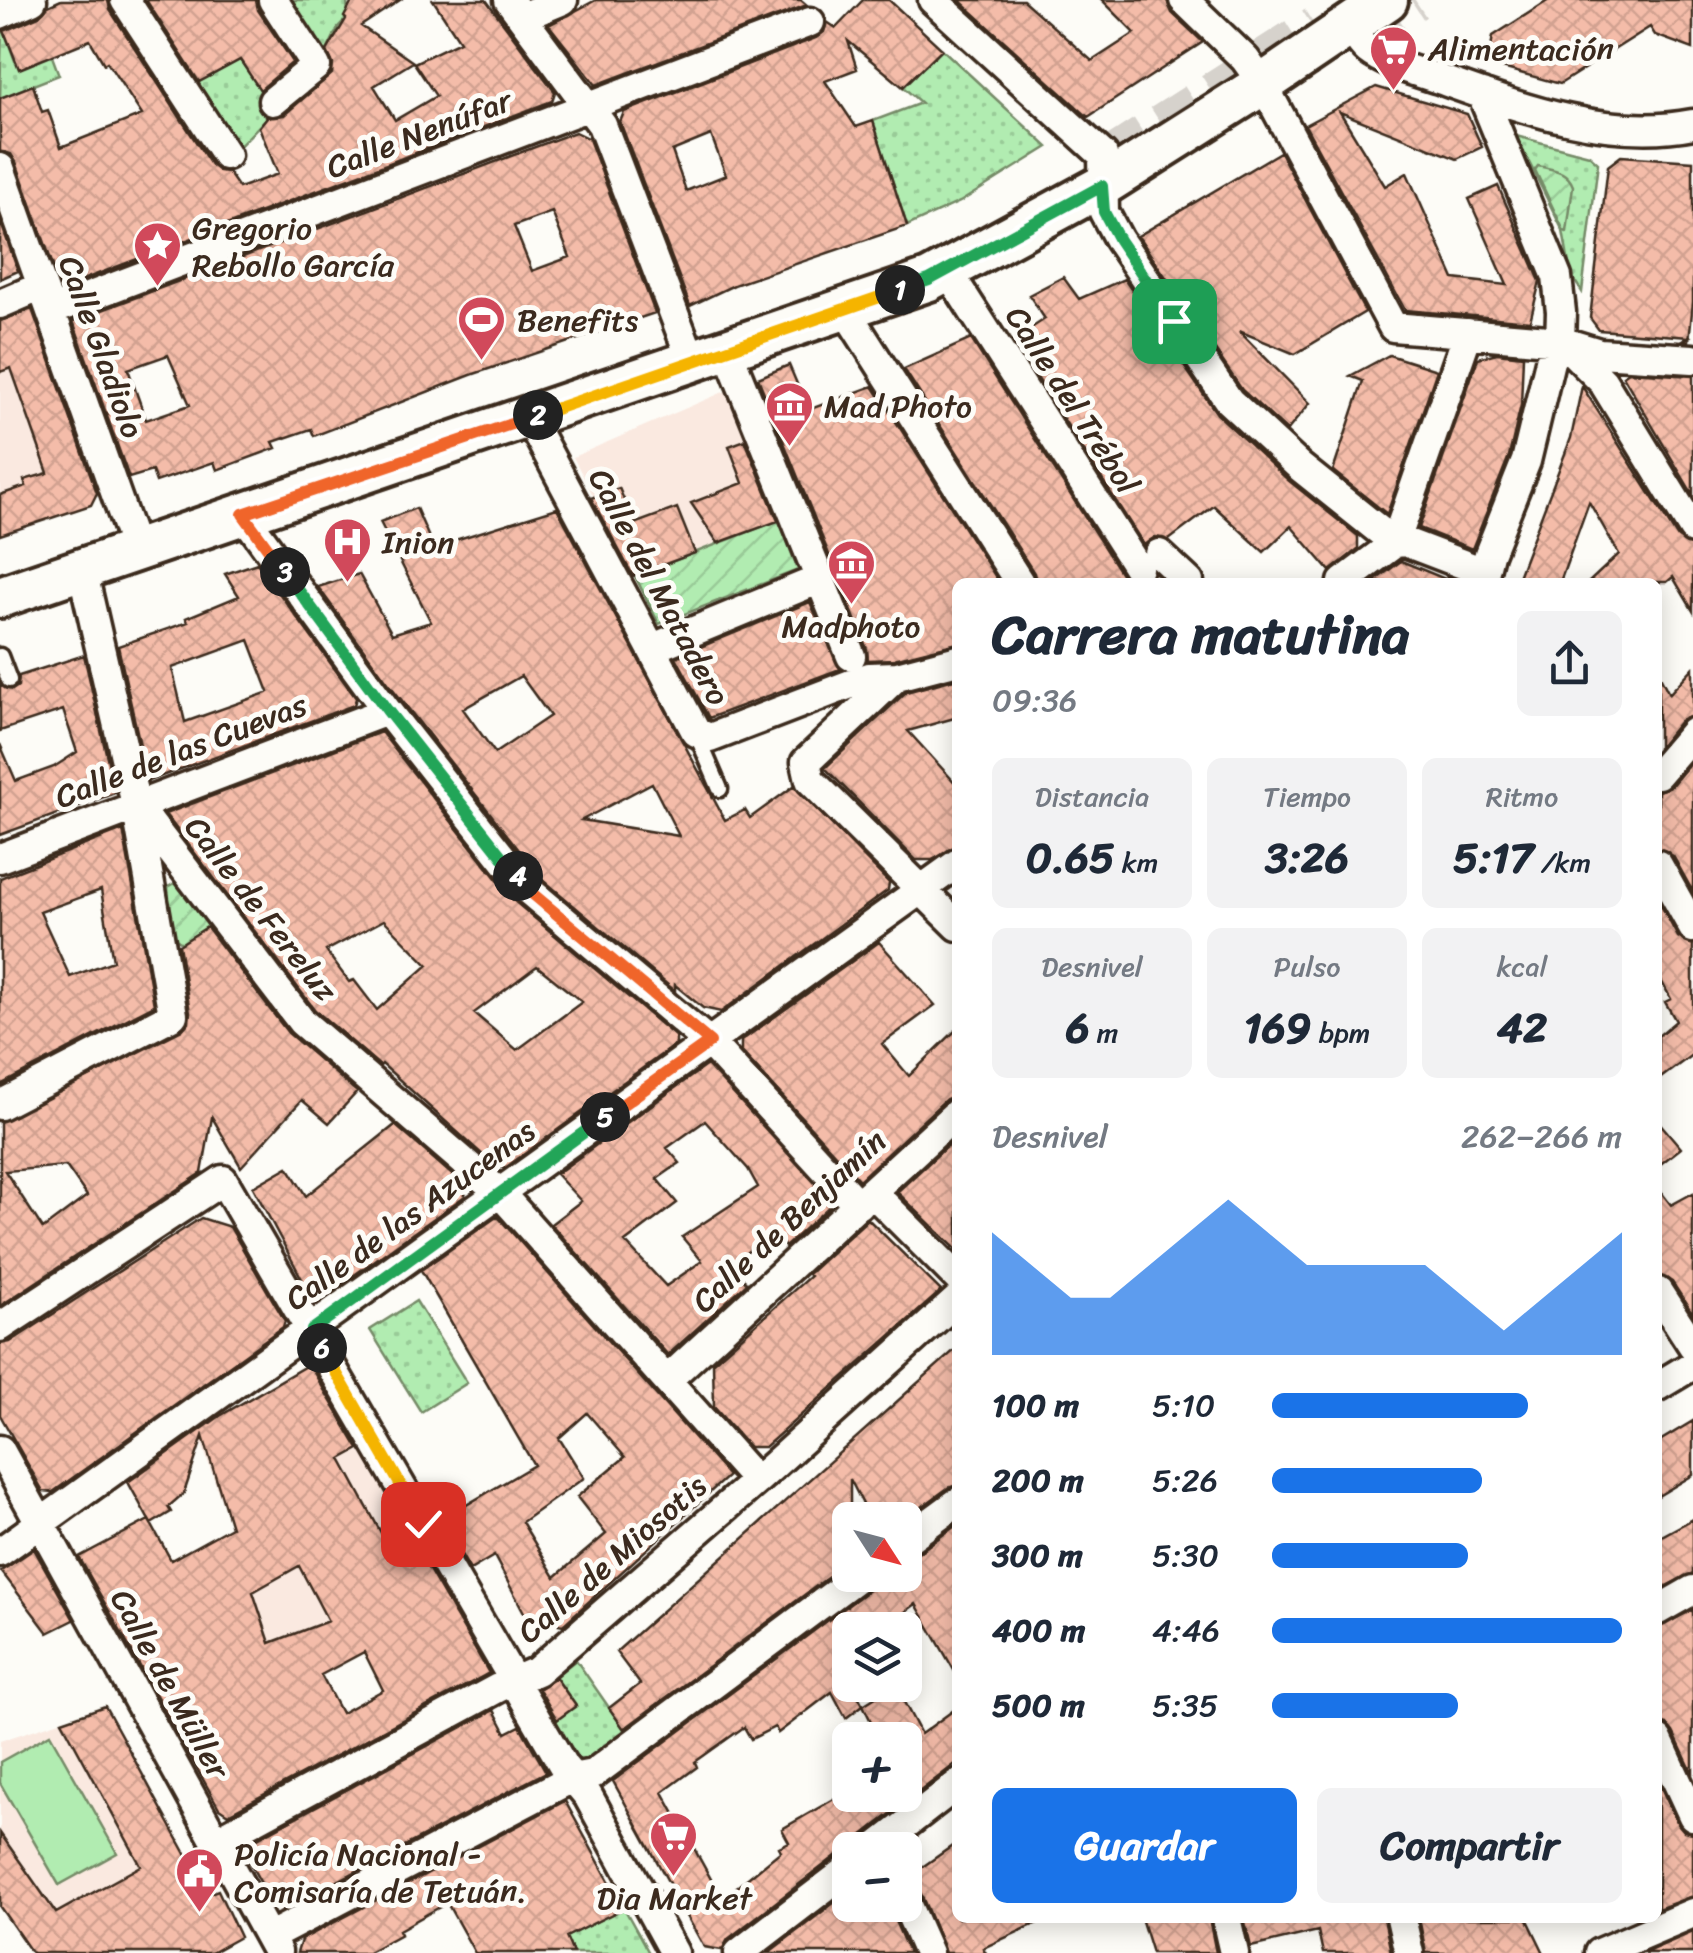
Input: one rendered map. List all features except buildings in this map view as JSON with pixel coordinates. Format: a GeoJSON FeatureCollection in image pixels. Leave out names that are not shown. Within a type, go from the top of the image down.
{"type":"FeatureCollection","features":[{"type":"Feature","properties":{"kind":"street"},"geometry":{"type":"LineString","coordinates":[[0,14],[32,0]]}},
{"type":"Feature","properties":{"kind":"street"},"geometry":{"type":"LineString","coordinates":[[125,0],[226,155]]}},
{"type":"Feature","properties":{"kind":"street"},"geometry":{"type":"LineString","coordinates":[[273,102],[316,66],[274,0]]}},
{"type":"Feature","properties":{"kind":"street"},"geometry":{"type":"LineString","coordinates":[[563,0],[515,9],[602,124],[709,355],[820,579],[872,670],[806,762],[810,780],[952,920]]}},
{"type":"Feature","properties":{"kind":"street"},"geometry":{"type":"LineString","coordinates":[[933,0],[1102,155],[1104,212],[1228,402],[1395,543]]}},
{"type":"Feature","properties":{"kind":"street"},"geometry":{"type":"LineString","coordinates":[[1184,0],[1245,58],[1263,84],[1393,327],[1560,341],[1600,353],[1693,359]]}},
{"type":"Feature","properties":{"kind":"street"},"geometry":{"type":"LineString","coordinates":[[0,597],[929,280],[1102,186],[1387,0]]}},
{"type":"Feature","properties":{"kind":"street","name":"Calle Nenúfar"},"geometry":{"type":"LineString","coordinates":[[0,304],[47,299],[588,108],[810,22]]}},
{"type":"Feature","properties":{"kind":"street"},"geometry":{"type":"LineString","coordinates":[[1350,25],[1366,48],[1387,60],[1482,94],[1597,126],[1659,129],[1693,124]]}},
{"type":"Feature","properties":{"kind":"street"},"geometry":{"type":"LineString","coordinates":[[1482,94],[1557,277],[1562,312],[1560,341],[1550,361],[1526,461],[1485,578]]}},
{"type":"Feature","properties":{"kind":"street","name":"Calle Gladiolo"},"geometry":{"type":"LineString","coordinates":[[0,168],[136,551]]}},
{"type":"Feature","properties":{"kind":"street","name":"Calle del Trébol"},"geometry":{"type":"LineString","coordinates":[[947,270],[1149,561],[1181,578]]}},
{"type":"Feature","properties":{"kind":"street"},"geometry":{"type":"LineString","coordinates":[[844,308],[1016,578]]}},
{"type":"Feature","properties":{"kind":"street"},"geometry":{"type":"LineString","coordinates":[[1395,543],[1468,333]]}},
{"type":"Feature","properties":{"kind":"street"},"geometry":{"type":"LineString","coordinates":[[1560,341],[1603,382],[1693,529]]}},
{"type":"Feature","properties":{"kind":"street","name":"Calle del Matadero"},"geometry":{"type":"LineString","coordinates":[[528,418],[696,732],[710,738],[872,670],[952,661]]}},
{"type":"Feature","properties":{"kind":"street"},"geometry":{"type":"LineString","coordinates":[[243,514],[387,710],[528,890],[710,1042],[865,1198],[952,1273]]}},
{"type":"Feature","properties":{"kind":"street"},"geometry":{"type":"LineString","coordinates":[[1348,578],[1395,543],[1405,542],[1464,564],[1480,578]]}},
{"type":"Feature","properties":{"kind":"street","name":"Calle de Fereluz"},"geometry":{"type":"LineString","coordinates":[[82,569],[136,805],[302,1022],[499,1192],[756,1480]]}},
{"type":"Feature","properties":{"kind":"street"},"geometry":{"type":"LineString","coordinates":[[653,648],[820,579]]}},
{"type":"Feature","properties":{"kind":"street","name":"Calle de las Cuevas"},"geometry":{"type":"LineString","coordinates":[[0,858],[387,710]]}},
{"type":"Feature","properties":{"kind":"street"},"geometry":{"type":"LineString","coordinates":[[1662,769],[1693,733]]}},
{"type":"Feature","properties":{"kind":"street"},"geometry":{"type":"LineString","coordinates":[[0,1105],[174,1015],[136,805]]}},
{"type":"Feature","properties":{"kind":"street","name":"Calle de las Azucenas"},"geometry":{"type":"LineString","coordinates":[[0,1552],[952,867]]}},
{"type":"Feature","properties":{"kind":"street"},"geometry":{"type":"LineString","coordinates":[[1662,872],[1693,928]]}},
{"type":"Feature","properties":{"kind":"street","name":"Calle de Benjamín"},"geometry":{"type":"LineString","coordinates":[[667,1380],[952,1118]]}},
{"type":"Feature","properties":{"kind":"street"},"geometry":{"type":"LineString","coordinates":[[0,1327],[223,1180],[572,1778],[588,1796],[674,1953]]}},
{"type":"Feature","properties":{"kind":"street"},"geometry":{"type":"LineString","coordinates":[[1662,1298],[1693,1346]]}},
{"type":"Feature","properties":{"kind":"street","name":"Calle de Miosotis"},"geometry":{"type":"LineString","coordinates":[[217,1840],[538,1670],[952,1304]]}},
{"type":"Feature","properties":{"kind":"street"},"geometry":{"type":"LineString","coordinates":[[1662,1384],[1693,1365]]}},
{"type":"Feature","properties":{"kind":"street","name":"Calle de Müller"},"geometry":{"type":"LineString","coordinates":[[0,1450],[273,1945]]}},
{"type":"Feature","properties":{"kind":"street"},"geometry":{"type":"LineString","coordinates":[[922,1528],[952,1506]]}},
{"type":"Feature","properties":{"kind":"street"},"geometry":{"type":"LineString","coordinates":[[1662,1608],[1693,1590]]}},
{"type":"Feature","properties":{"kind":"street"},"geometry":{"type":"LineString","coordinates":[[273,1945],[572,1778],[604,1767],[837,1592]]}},
{"type":"Feature","properties":{"kind":"street"},"geometry":{"type":"LineString","coordinates":[[1662,1757],[1693,1816]]}},
{"type":"Feature","properties":{"kind":"street"},"geometry":{"type":"LineString","coordinates":[[898,1832],[952,1789]]}},
{"type":"Feature","properties":{"kind":"street"},"geometry":{"type":"LineString","coordinates":[[740,1953],[832,1882]]}},
{"type":"Feature","properties":{"kind":"street"},"geometry":{"type":"LineString","coordinates":[[1599,1953],[1693,1913]]}},
{"type":"Feature","properties":{"kind":"street"},"geometry":{"type":"LineString","coordinates":[[914,1922],[928,1953]]}},
{"type":"Feature","properties":{"kind":"street"},"geometry":{"type":"LineString","coordinates":[[1227,1923],[1234,1953]]}},
{"type":"Feature","properties":{"kind":"street"},"geometry":{"type":"LineString","coordinates":[[1402,1923],[1409,1953]]}},
{"type":"Feature","properties":{"kind":"lane"},"geometry":{"type":"LineString","coordinates":[[0,656],[9,680]]}},
{"type":"Feature","properties":{"kind":"lane"},"geometry":{"type":"LineString","coordinates":[[696,732],[720,789]]}},
{"type":"Feature","properties":{"kind":"shaded area"},"geometry":{"type":"Polygon","coordinates":[[[23,304],[31,309],[96,494],[91,505],[0,535],[0,314],[23,304]]]}},
{"type":"Feature","properties":{"kind":"shaded area"},"geometry":{"type":"Polygon","coordinates":[[[728,390],[779,520],[635,576],[573,457],[728,390]]]}},
{"type":"Feature","properties":{"kind":"shaded area"},"geometry":{"type":"Polygon","coordinates":[[[226,1412],[304,1553],[386,1543],[341,1459],[364,1446],[441,1578],[270,1643],[196,1427],[211,1416],[226,1412]]]}},
{"type":"Feature","properties":{"kind":"shaded area"},"geometry":{"type":"Polygon","coordinates":[[[105,1706],[208,1894],[100,1953],[0,1907],[0,1741],[105,1706]]]}},
{"type":"Feature","properties":{"kind":"green space"},"geometry":{"type":"Polygon","coordinates":[[[285,0],[347,0],[348,17],[339,26],[323,59],[285,0]]]}},
{"type":"Feature","properties":{"kind":"green space"},"geometry":{"type":"Polygon","coordinates":[[[2,25],[15,61],[49,48],[59,75],[0,98],[2,25]]]}},
{"type":"Feature","properties":{"kind":"green space"},"geometry":{"type":"Polygon","coordinates":[[[942,49],[1048,147],[960,202],[907,226],[873,121],[921,103],[903,87],[942,49]]]}},
{"type":"Feature","properties":{"kind":"green space"},"geometry":{"type":"Polygon","coordinates":[[[240,60],[275,109],[234,152],[191,86],[240,60]]]}},
{"type":"Feature","properties":{"kind":"green space"},"geometry":{"type":"Polygon","coordinates":[[[1516,136],[1589,155],[1598,163],[1582,292],[1571,275],[1563,231],[1516,136]]]}},
{"type":"Feature","properties":{"kind":"green space"},"geometry":{"type":"Polygon","coordinates":[[[1538,166],[1563,174],[1573,186],[1567,232],[1535,170],[1538,166]]]}},
{"type":"Feature","properties":{"kind":"green space"},"geometry":{"type":"Polygon","coordinates":[[[779,520],[798,570],[659,624],[635,576],[779,520]]]}},
{"type":"Feature","properties":{"kind":"green space"},"geometry":{"type":"Polygon","coordinates":[[[177,882],[210,926],[182,943],[171,936],[168,887],[177,882]]]}},
{"type":"Feature","properties":{"kind":"green space"},"geometry":{"type":"Polygon","coordinates":[[[416,1301],[467,1383],[421,1412],[370,1330],[416,1301]]]}},
{"type":"Feature","properties":{"kind":"green space"},"geometry":{"type":"Polygon","coordinates":[[[576,1660],[626,1732],[588,1761],[573,1759],[553,1723],[576,1706],[555,1676],[576,1660]]]}},
{"type":"Feature","properties":{"kind":"green space"},"geometry":{"type":"Polygon","coordinates":[[[50,1734],[117,1853],[59,1885],[0,1783],[0,1762],[50,1734]]]}},
{"type":"Feature","properties":{"kind":"green space"},"geometry":{"type":"Polygon","coordinates":[[[624,1908],[649,1953],[567,1953],[572,1950],[566,1937],[624,1908]]]}},
{"type":"Feature","properties":{"kind":"tunnel"},"geometry":{"type":"LineString","coordinates":[[1362,35],[1415,0]]}},
{"type":"Feature","properties":{"kind":"tunnel"},"geometry":{"type":"LineString","coordinates":[[1111,157],[1315,26]]}},
{"type":"Feature","properties":{"kind":"place","name":"Alimentación"},"geometry":{"type":"Point","coordinates":[1393,92]}},
{"type":"Feature","properties":{"kind":"place","name":"Gregorio Rebollo García"},"geometry":{"type":"Point","coordinates":[157,288]}},
{"type":"Feature","properties":{"kind":"place","name":"Benefits"},"geometry":{"type":"Point","coordinates":[482,362]}},
{"type":"Feature","properties":{"kind":"place","name":"Mad Photo"},"geometry":{"type":"Point","coordinates":[789,448]}},
{"type":"Feature","properties":{"kind":"place","name":"Inion"},"geometry":{"type":"Point","coordinates":[347,584]}},
{"type":"Feature","properties":{"kind":"place","name":"Madphoto"},"geometry":{"type":"Point","coordinates":[851,606]}},
{"type":"Feature","properties":{"kind":"place","name":"Dia Market"},"geometry":{"type":"Point","coordinates":[674,1878]}},
{"type":"Feature","properties":{"kind":"place","name":"Policía Nacional - Comisaría de Tetuán."},"geometry":{"type":"Point","coordinates":[199,1914]}},
{"type":"Feature","properties":{"kind":"route"},"geometry":{"type":"LineString","coordinates":[[423,1524],[312,1330],[710,1042],[528,890],[387,710],[243,514],[929,280],[1102,186],[1104,212],[1174,321]]}}]}
